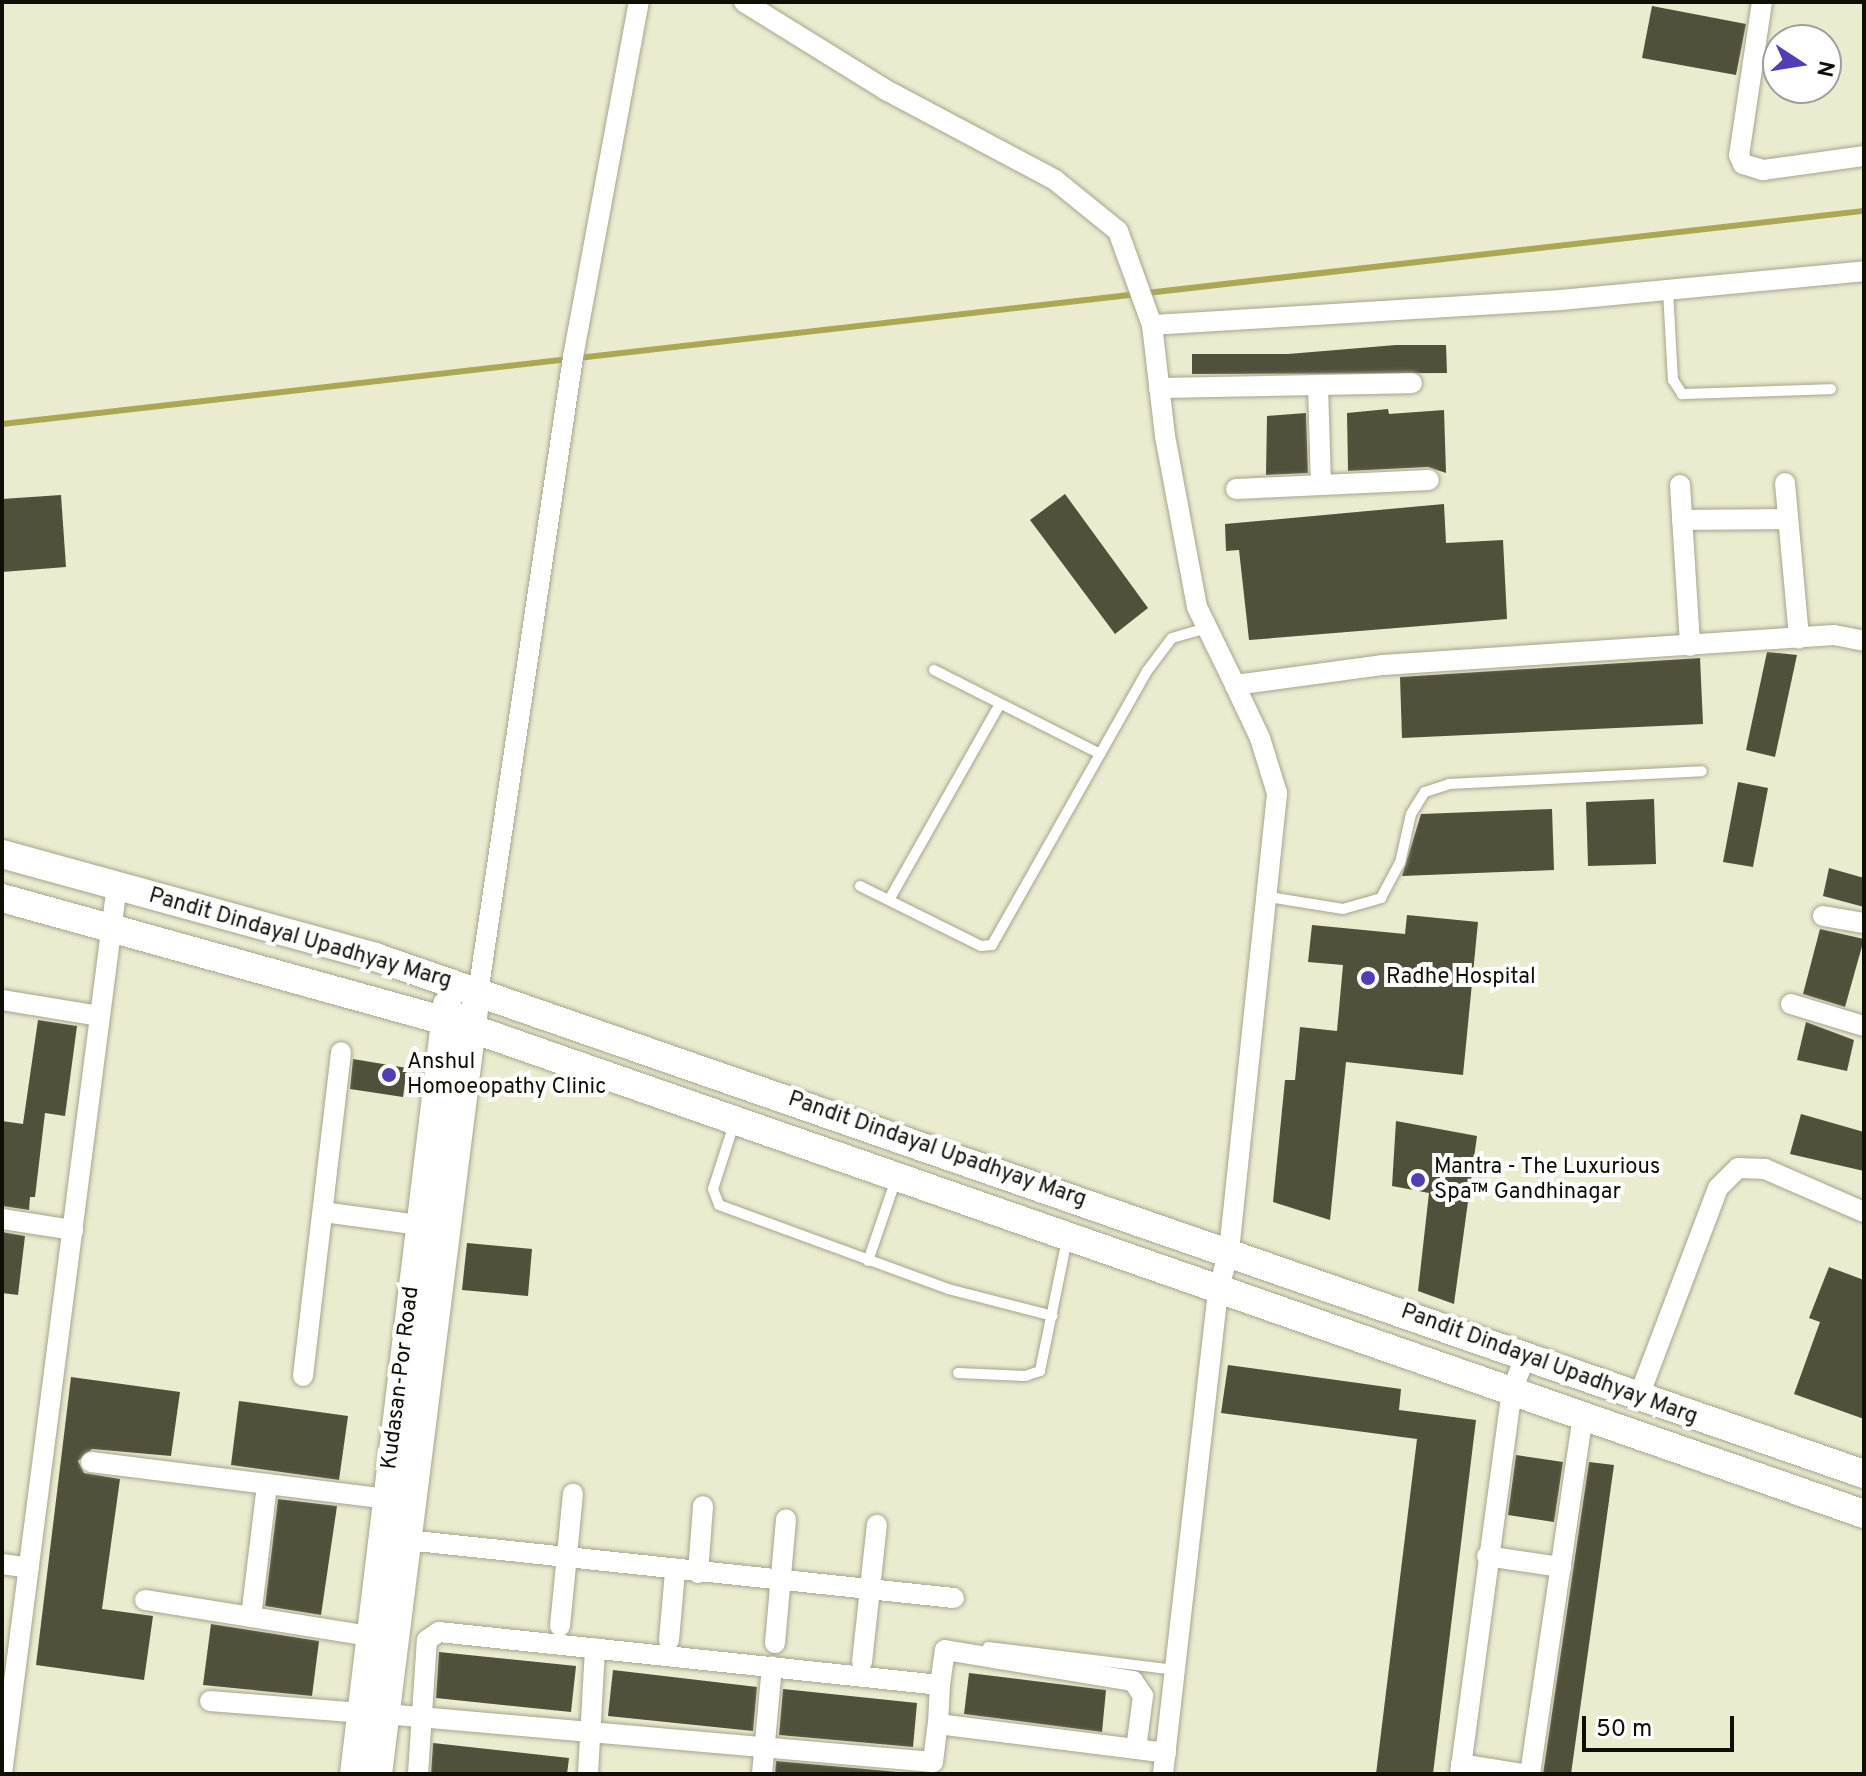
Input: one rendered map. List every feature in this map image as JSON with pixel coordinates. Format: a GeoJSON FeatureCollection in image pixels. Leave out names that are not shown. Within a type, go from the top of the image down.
{"type":"FeatureCollection","features":[{"type":"Feature","properties":{"kind":"street"},"geometry":{"type":"LineString","coordinates":[[466,988],[573,357],[639,2]]}},
{"type":"Feature","properties":{"kind":"street"},"geometry":{"type":"LineString","coordinates":[[744,2],[886,90],[1055,180],[1104,214],[1118,231],[1137,272],[1141,301],[1152,325],[1185,561],[1204,629],[1260,738],[1277,793],[1269,897],[1229,1251],[1218,1291],[1165,1764],[1136,1749],[938,1724]]}},
{"type":"Feature","properties":{"kind":"street"},"geometry":{"type":"LineString","coordinates":[[1762,2],[1739,155],[1743,164],[1763,170],[1864,156]]}},
{"type":"Feature","properties":{"kind":"street"},"geometry":{"type":"LineString","coordinates":[[1152,325],[1668,291],[1864,271]]}},
{"type":"Feature","properties":{"kind":"street"},"geometry":{"type":"LineString","coordinates":[[1159,388],[1412,383]]}},
{"type":"Feature","properties":{"kind":"street"},"geometry":{"type":"LineString","coordinates":[[1318,385],[1321,485]]}},
{"type":"Feature","properties":{"kind":"street"},"geometry":{"type":"LineString","coordinates":[[1236,489],[1429,480]]}},
{"type":"Feature","properties":{"kind":"street"},"geometry":{"type":"LineString","coordinates":[[1785,483],[1799,638]]}},
{"type":"Feature","properties":{"kind":"street"},"geometry":{"type":"LineString","coordinates":[[1680,485],[1690,646]]}},
{"type":"Feature","properties":{"kind":"street"},"geometry":{"type":"LineString","coordinates":[[1682,520],[1788,519]]}},
{"type":"Feature","properties":{"kind":"street"},"geometry":{"type":"LineString","coordinates":[[1235,685],[1306,672],[1834,635],[1864,641]]}},
{"type":"Feature","properties":{"kind":"street","name":"Pandit Dindayal Upadhyay Marg"},"geometry":{"type":"LineString","coordinates":[[2,854],[466,988],[1864,1474]]}},
{"type":"Feature","properties":{"kind":"street"},"geometry":{"type":"LineString","coordinates":[[2,1774],[9,1674],[29,1568],[117,885]]}},
{"type":"Feature","properties":{"kind":"street","name":"Pandit Dindayal Upadhyay Marg"},"geometry":{"type":"LineString","coordinates":[[2,898],[470,1028],[1864,1514]]}},
{"type":"Feature","properties":{"kind":"street"},"geometry":{"type":"LineString","coordinates":[[1823,916],[1864,923]]}},
{"type":"Feature","properties":{"kind":"street","name":"Kudasan-Por Road"},"geometry":{"type":"LineString","coordinates":[[378,1774],[371,1636],[394,1539],[387,1499],[443,1021],[466,988]]}},
{"type":"Feature","properties":{"kind":"street","name":"Kudasan-Por Road"},"geometry":{"type":"LineString","coordinates":[[354,1774],[373,1713],[394,1539],[470,1028],[466,988]]}},
{"type":"Feature","properties":{"kind":"street"},"geometry":{"type":"LineString","coordinates":[[2,1000],[100,1016]]}},
{"type":"Feature","properties":{"kind":"street"},"geometry":{"type":"LineString","coordinates":[[1791,1004],[1864,1026]]}},
{"type":"Feature","properties":{"kind":"street"},"geometry":{"type":"LineString","coordinates":[[303,1376],[341,1052]]}},
{"type":"Feature","properties":{"kind":"street"},"geometry":{"type":"LineString","coordinates":[[1639,1396],[1718,1188],[1738,1168],[1765,1169],[1864,1212]]}},
{"type":"Feature","properties":{"kind":"street"},"geometry":{"type":"LineString","coordinates":[[323,1212],[419,1225]]}},
{"type":"Feature","properties":{"kind":"street"},"geometry":{"type":"LineString","coordinates":[[2,1219],[73,1230]]}},
{"type":"Feature","properties":{"kind":"street"},"geometry":{"type":"LineString","coordinates":[[1523,1774],[1460,1769],[1512,1390],[1526,1356]]}},
{"type":"Feature","properties":{"kind":"street"},"geometry":{"type":"LineString","coordinates":[[1530,1774],[1583,1415]]}},
{"type":"Feature","properties":{"kind":"street"},"geometry":{"type":"LineString","coordinates":[[91,1462],[387,1499]]}},
{"type":"Feature","properties":{"kind":"street"},"geometry":{"type":"LineString","coordinates":[[251,1617],[267,1484]]}},
{"type":"Feature","properties":{"kind":"street"},"geometry":{"type":"LineString","coordinates":[[560,1626],[573,1494]]}},
{"type":"Feature","properties":{"kind":"street"},"geometry":{"type":"LineString","coordinates":[[698,1573],[703,1506]]}},
{"type":"Feature","properties":{"kind":"street"},"geometry":{"type":"LineString","coordinates":[[775,1643],[786,1519]]}},
{"type":"Feature","properties":{"kind":"street"},"geometry":{"type":"LineString","coordinates":[[862,1662],[877,1525]]}},
{"type":"Feature","properties":{"kind":"street"},"geometry":{"type":"LineString","coordinates":[[394,1539],[954,1598]]}},
{"type":"Feature","properties":{"kind":"street"},"geometry":{"type":"LineString","coordinates":[[1487,1556],[1561,1567]]}},
{"type":"Feature","properties":{"kind":"street"},"geometry":{"type":"LineString","coordinates":[[2,1564],[29,1568]]}},
{"type":"Feature","properties":{"kind":"street"},"geometry":{"type":"LineString","coordinates":[[669,1640],[675,1571]]}},
{"type":"Feature","properties":{"kind":"street"},"geometry":{"type":"LineString","coordinates":[[145,1600],[371,1636]]}},
{"type":"Feature","properties":{"kind":"street"},"geometry":{"type":"LineString","coordinates":[[418,1774],[430,1633],[940,1685]]}},
{"type":"Feature","properties":{"kind":"street"},"geometry":{"type":"LineString","coordinates":[[588,1774],[595,1648]]}},
{"type":"Feature","properties":{"kind":"street"},"geometry":{"type":"LineString","coordinates":[[210,1701],[764,1745],[932,1768],[945,1650],[1133,1681],[1143,1696],[1136,1749]]}},
{"type":"Feature","properties":{"kind":"street"},"geometry":{"type":"LineString","coordinates":[[762,1774],[772,1666]]}},
{"type":"Feature","properties":{"kind":"lane"},"geometry":{"type":"LineString","coordinates":[[1668,291],[1673,380],[1682,394],[1831,389]]}},
{"type":"Feature","properties":{"kind":"lane"},"geometry":{"type":"LineString","coordinates":[[860,886],[981,946],[992,945],[1147,671],[1172,638],[1204,629]]}},
{"type":"Feature","properties":{"kind":"lane"},"geometry":{"type":"LineString","coordinates":[[934,670],[1100,754]]}},
{"type":"Feature","properties":{"kind":"lane"},"geometry":{"type":"LineString","coordinates":[[889,900],[1000,704]]}},
{"type":"Feature","properties":{"kind":"lane"},"geometry":{"type":"LineString","coordinates":[[1269,897],[1343,909],[1381,898],[1400,863],[1411,814],[1425,792],[1449,784],[1702,771]]}},
{"type":"Feature","properties":{"kind":"lane"},"geometry":{"type":"LineString","coordinates":[[735,1120],[713,1189],[719,1205],[868,1261],[1053,1316]]}},
{"type":"Feature","properties":{"kind":"lane"},"geometry":{"type":"LineString","coordinates":[[868,1261],[896,1177]]}},
{"type":"Feature","properties":{"kind":"lane"},"geometry":{"type":"LineString","coordinates":[[958,1373],[1034,1375],[1045,1360],[1067,1237]]}},
{"type":"Feature","properties":{"kind":"lane"},"geometry":{"type":"LineString","coordinates":[[988,1647],[1175,1670]]}},
{"type":"Feature","properties":{"kind":"building"},"geometry":{"type":"Polygon","coordinates":[[[1652,6],[1746,24],[1736,75],[1642,58],[1652,6]]]}},
{"type":"Feature","properties":{"kind":"building"},"geometry":{"type":"Polygon","coordinates":[[[1396,345],[1446,345],[1447,373],[1192,374],[1192,354],[1288,354],[1396,345]]]}},
{"type":"Feature","properties":{"kind":"building"},"geometry":{"type":"Polygon","coordinates":[[[1388,409],[1389,414],[1444,410],[1446,473],[1428,467],[1348,471],[1347,413],[1388,409]]]}},
{"type":"Feature","properties":{"kind":"building"},"geometry":{"type":"Polygon","coordinates":[[[1306,413],[1308,473],[1266,475],[1267,416],[1306,413]]]}},
{"type":"Feature","properties":{"kind":"building"},"geometry":{"type":"Polygon","coordinates":[[[1065,494],[1148,608],[1115,634],[1030,520],[1065,494]]]}},
{"type":"Feature","properties":{"kind":"building"},"geometry":{"type":"Polygon","coordinates":[[[61,495],[66,567],[2,572],[2,499],[61,495]]]}},
{"type":"Feature","properties":{"kind":"building"},"geometry":{"type":"Polygon","coordinates":[[[1444,504],[1446,543],[1503,540],[1507,619],[1249,640],[1239,550],[1226,551],[1225,524],[1444,504]]]}},
{"type":"Feature","properties":{"kind":"building"},"geometry":{"type":"Polygon","coordinates":[[[1767,652],[1797,655],[1775,757],[1746,750],[1767,652]]]}},
{"type":"Feature","properties":{"kind":"building"},"geometry":{"type":"Polygon","coordinates":[[[1700,658],[1703,724],[1402,738],[1400,677],[1700,658]]]}},
{"type":"Feature","properties":{"kind":"building"},"geometry":{"type":"Polygon","coordinates":[[[1738,782],[1768,788],[1753,867],[1723,862],[1738,782]]]}},
{"type":"Feature","properties":{"kind":"building"},"geometry":{"type":"Polygon","coordinates":[[[1654,799],[1656,864],[1588,866],[1586,802],[1654,799]]]}},
{"type":"Feature","properties":{"kind":"building"},"geometry":{"type":"Polygon","coordinates":[[[1552,809],[1554,870],[1402,876],[1421,814],[1552,809]]]}},
{"type":"Feature","properties":{"kind":"building"},"geometry":{"type":"Polygon","coordinates":[[[1829,868],[1864,878],[1864,907],[1823,896],[1829,868]]]}},
{"type":"Feature","properties":{"kind":"building"},"geometry":{"type":"Polygon","coordinates":[[[1407,915],[1478,922],[1463,1075],[1346,1062],[1330,1220],[1273,1202],[1285,1080],[1295,1080],[1300,1027],[1337,1031],[1343,965],[1308,962],[1312,925],[1405,934],[1407,915]]]}},
{"type":"Feature","properties":{"kind":"building"},"geometry":{"type":"Polygon","coordinates":[[[1820,929],[1864,939],[1845,1007],[1803,994],[1820,929]]]}},
{"type":"Feature","properties":{"kind":"building"},"geometry":{"type":"Polygon","coordinates":[[[38,1020],[77,1026],[65,1116],[45,1113],[35,1197],[30,1197],[29,1210],[2,1206],[2,1121],[23,1124],[38,1020]]]}},
{"type":"Feature","properties":{"kind":"building"},"geometry":{"type":"Polygon","coordinates":[[[1806,1022],[1854,1040],[1847,1071],[1797,1060],[1806,1022]]]}},
{"type":"Feature","properties":{"kind":"building"},"geometry":{"type":"Polygon","coordinates":[[[353,1059],[407,1068],[403,1097],[350,1089],[353,1059]]]}},
{"type":"Feature","properties":{"kind":"building"},"geometry":{"type":"Polygon","coordinates":[[[1801,1114],[1864,1132],[1864,1171],[1790,1154],[1801,1114]]]}},
{"type":"Feature","properties":{"kind":"building"},"geometry":{"type":"Polygon","coordinates":[[[1396,1121],[1477,1136],[1454,1304],[1418,1291],[1429,1193],[1392,1186],[1396,1121]]]}},
{"type":"Feature","properties":{"kind":"building"},"geometry":{"type":"Polygon","coordinates":[[[2,1232],[25,1236],[18,1295],[2,1293],[2,1232]]]}},
{"type":"Feature","properties":{"kind":"building"},"geometry":{"type":"Polygon","coordinates":[[[467,1243],[532,1249],[528,1296],[462,1290],[467,1243]]]}},
{"type":"Feature","properties":{"kind":"building"},"geometry":{"type":"Polygon","coordinates":[[[1829,1267],[1864,1280],[1864,1419],[1794,1394],[1820,1322],[1809,1318],[1829,1267]]]}},
{"type":"Feature","properties":{"kind":"building"},"geometry":{"type":"Polygon","coordinates":[[[1228,1365],[1401,1389],[1399,1410],[1476,1420],[1433,1774],[1376,1774],[1417,1439],[1221,1413],[1228,1365]]]}},
{"type":"Feature","properties":{"kind":"building"},"geometry":{"type":"Polygon","coordinates":[[[71,1377],[180,1392],[171,1456],[92,1449],[78,1461],[84,1473],[120,1479],[102,1609],[153,1616],[144,1680],[36,1665],[71,1377]]]}},
{"type":"Feature","properties":{"kind":"building"},"geometry":{"type":"Polygon","coordinates":[[[239,1401],[348,1416],[339,1480],[231,1465],[239,1401]]]}},
{"type":"Feature","properties":{"kind":"building"},"geometry":{"type":"Polygon","coordinates":[[[1516,1455],[1563,1462],[1554,1522],[1508,1515],[1516,1455]]]}},
{"type":"Feature","properties":{"kind":"building"},"geometry":{"type":"Polygon","coordinates":[[[1589,1462],[1614,1465],[1571,1774],[1543,1774],[1589,1462]]]}},
{"type":"Feature","properties":{"kind":"building"},"geometry":{"type":"Polygon","coordinates":[[[278,1499],[337,1506],[321,1615],[265,1606],[278,1499]]]}},
{"type":"Feature","properties":{"kind":"building"},"geometry":{"type":"Polygon","coordinates":[[[211,1624],[319,1641],[312,1696],[203,1685],[211,1624]]]}},
{"type":"Feature","properties":{"kind":"building"},"geometry":{"type":"Polygon","coordinates":[[[439,1652],[576,1666],[571,1712],[436,1698],[439,1652]]]}},
{"type":"Feature","properties":{"kind":"building"},"geometry":{"type":"Polygon","coordinates":[[[613,1670],[757,1687],[753,1731],[608,1716],[613,1670]]]}},
{"type":"Feature","properties":{"kind":"building"},"geometry":{"type":"Polygon","coordinates":[[[969,1673],[1106,1690],[1102,1732],[964,1714],[969,1673]]]}},
{"type":"Feature","properties":{"kind":"building"},"geometry":{"type":"Polygon","coordinates":[[[783,1689],[917,1703],[913,1747],[779,1735],[783,1689]]]}},
{"type":"Feature","properties":{"kind":"building"},"geometry":{"type":"Polygon","coordinates":[[[433,1743],[569,1758],[567,1774],[431,1774],[433,1743]]]}},
{"type":"Feature","properties":{"kind":"building"},"geometry":{"type":"Polygon","coordinates":[[[776,1761],[910,1773],[775,1774],[776,1761]]]}},
{"type":"Feature","properties":{"kind":"waterway"},"geometry":{"type":"LineString","coordinates":[[2,424],[1864,211]]}},
{"type":"Feature","properties":{"kind":"place","name":"Radhe Hospital"},"geometry":{"type":"Point","coordinates":[1368,978]}},
{"type":"Feature","properties":{"kind":"place","name":"Anshul Homoeopathy Clinic"},"geometry":{"type":"Point","coordinates":[389,1075]}},
{"type":"Feature","properties":{"kind":"place","name":"Mantra - The Luxurious Spa™ Gandhinagar"},"geometry":{"type":"Point","coordinates":[1418,1180]}}]}
